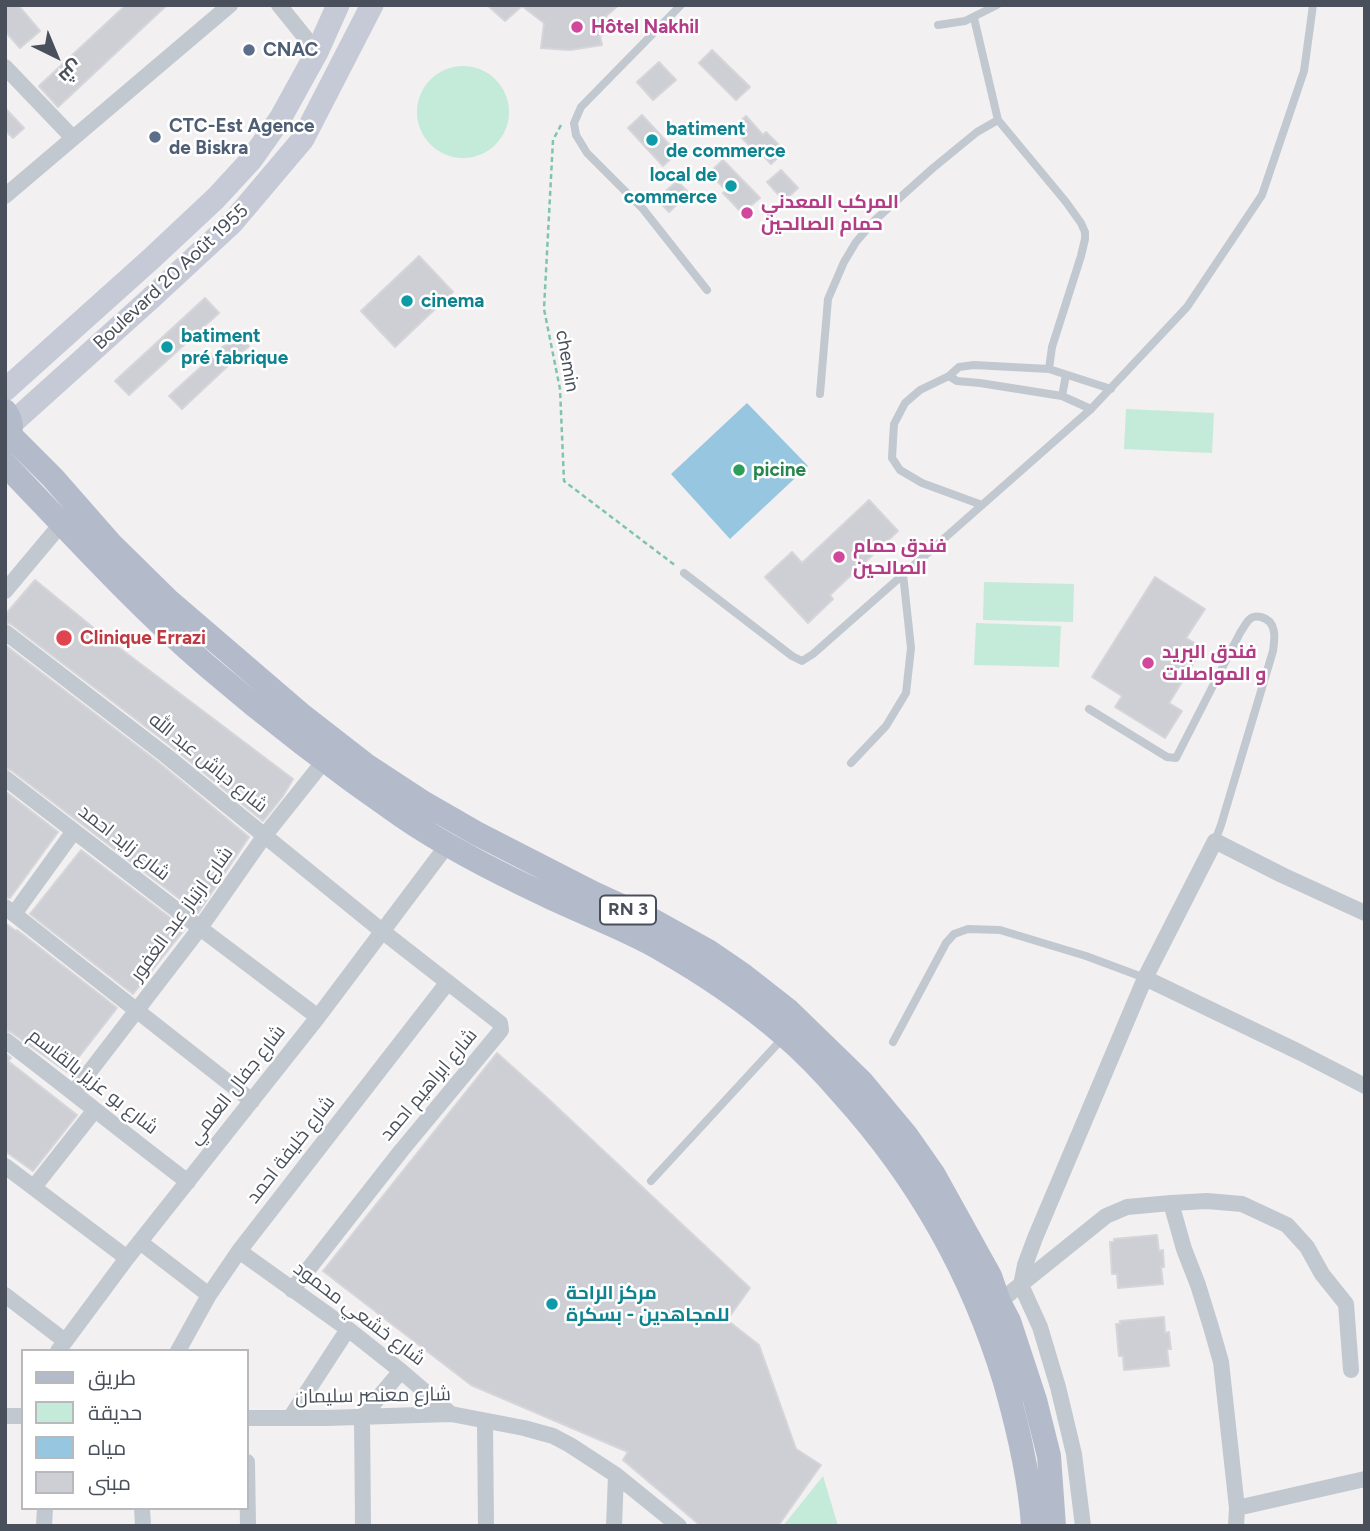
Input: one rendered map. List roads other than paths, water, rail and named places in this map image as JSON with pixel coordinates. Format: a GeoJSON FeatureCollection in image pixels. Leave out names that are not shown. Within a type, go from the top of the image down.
{"type":"FeatureCollection","features":[{"type":"Feature","properties":{"kind":"main road","name":"RN 3"},"geometry":{"type":"LineString","coordinates":[[8,428],[110,543],[168,600],[303,716],[366,765],[476,833],[680,935],[743,975],[789,1011],[861,1081],[906,1135],[934,1175],[990,1276],[1009,1321],[1035,1400],[1049,1456],[1054,1526]]}},
{"type":"Feature","properties":{"kind":"main road","name":"RN 3"},"geometry":{"type":"LineString","coordinates":[[5,464],[145,608],[206,664],[324,761],[406,819],[495,871],[656,947],[731,994],[785,1035],[809,1058],[864,1118],[909,1177],[953,1251],[986,1323],[1013,1412],[1033,1526]]}},
{"type":"Feature","properties":{"kind":"street"},"geometry":{"type":"LineString","coordinates":[[5,196],[230,5]]}},
{"type":"Feature","properties":{"kind":"street"},"geometry":{"type":"LineString","coordinates":[[279,5],[317,52]]}},
{"type":"Feature","properties":{"kind":"street","name":"Boulevard 20 Août 1955"},"geometry":{"type":"LineString","coordinates":[[5,390],[152,258],[251,160],[280,119],[317,52],[338,5]]}},
{"type":"Feature","properties":{"kind":"street","name":"Boulevard 20 Août 1955"},"geometry":{"type":"LineString","coordinates":[[8,428],[232,223],[303,139],[372,5]]}},
{"type":"Feature","properties":{"kind":"street"},"geometry":{"type":"LineString","coordinates":[[5,67],[73,138]]}},
{"type":"Feature","properties":{"kind":"street"},"geometry":{"type":"LineString","coordinates":[[5,591],[62,523]]}},
{"type":"Feature","properties":{"kind":"street","name":"شارع دباش عبد الله"},"geometry":{"type":"LineString","coordinates":[[5,632],[164,754],[382,931]]}},
{"type":"Feature","properties":{"kind":"street","name":"شارع ارتباز عبد الغفور"},"geometry":{"type":"LineString","coordinates":[[74,1092],[200,928],[265,835],[324,761]]}},
{"type":"Feature","properties":{"kind":"street","name":"شارع زايد احمد"},"geometry":{"type":"LineString","coordinates":[[5,778],[318,1017]]}},
{"type":"Feature","properties":{"kind":"street"},"geometry":{"type":"LineString","coordinates":[[74,831],[10,910],[252,1101]]}},
{"type":"Feature","properties":{"kind":"street"},"geometry":{"type":"LineString","coordinates":[[1083,1526],[1074,1454],[1058,1387],[1040,1327],[1021,1285],[1024,1265],[1145,978],[1215,841],[1365,913]]}},
{"type":"Feature","properties":{"kind":"street","name":"شارع جفال العلمي"},"geometry":{"type":"LineString","coordinates":[[61,1346],[127,1258],[318,1017],[448,844]]}},
{"type":"Feature","properties":{"kind":"street","name":"شارع ابراهيم احمد"},"geometry":{"type":"LineString","coordinates":[[292,1290],[401,1151],[501,1030],[497,1020],[382,931]]}},
{"type":"Feature","properties":{"kind":"street"},"geometry":{"type":"LineString","coordinates":[[1145,978],[1365,1086]]}},
{"type":"Feature","properties":{"kind":"street","name":"شارع خليفة احمد"},"geometry":{"type":"LineString","coordinates":[[179,1349],[209,1295],[239,1251],[448,982]]}},
{"type":"Feature","properties":{"kind":"street","name":"شارع بو عزيز بالقاسم"},"geometry":{"type":"LineString","coordinates":[[5,1040],[188,1182]]}},
{"type":"Feature","properties":{"kind":"street"},"geometry":{"type":"LineString","coordinates":[[34,1188],[94,1111]]}},
{"type":"Feature","properties":{"kind":"street"},"geometry":{"type":"LineString","coordinates":[[8,1175],[34,1188],[127,1258]]}},
{"type":"Feature","properties":{"kind":"street"},"geometry":{"type":"LineString","coordinates":[[999,1302],[1106,1216],[1127,1207],[1207,1201],[1242,1204],[1287,1225],[1307,1247],[1322,1274],[1346,1304],[1351,1370]]}},
{"type":"Feature","properties":{"kind":"street"},"geometry":{"type":"LineString","coordinates":[[1171,1203],[1221,1362],[1237,1508],[1236,1526]]}},
{"type":"Feature","properties":{"kind":"street"},"geometry":{"type":"LineString","coordinates":[[140,1242],[209,1295]]}},
{"type":"Feature","properties":{"kind":"street","name":"شارع خشعي محمود"},"geometry":{"type":"LineString","coordinates":[[239,1251],[348,1329],[451,1414]]}},
{"type":"Feature","properties":{"kind":"street"},"geometry":{"type":"LineString","coordinates":[[5,1295],[61,1346]]}},
{"type":"Feature","properties":{"kind":"street"},"geometry":{"type":"LineString","coordinates":[[290,1418],[348,1329]]}},
{"type":"Feature","properties":{"kind":"street"},"geometry":{"type":"LineString","coordinates":[[363,1526],[362,1417],[401,1371]]}},
{"type":"Feature","properties":{"kind":"street","name":"شارع معنصر سليمان"},"geometry":{"type":"LineString","coordinates":[[248,1418],[451,1414],[524,1428],[553,1436],[570,1445],[616,1475],[679,1526]]}},
{"type":"Feature","properties":{"kind":"street"},"geometry":{"type":"LineString","coordinates":[[485,1421],[486,1526]]}},
{"type":"Feature","properties":{"kind":"street"},"geometry":{"type":"LineString","coordinates":[[1049,1456],[1074,1454]]}},
{"type":"Feature","properties":{"kind":"street"},"geometry":{"type":"LineString","coordinates":[[614,1526],[616,1475]]}},
{"type":"Feature","properties":{"kind":"street"},"geometry":{"type":"LineString","coordinates":[[1237,1508],[1365,1479]]}},
{"type":"Feature","properties":{"kind":"lane"},"geometry":{"type":"LineString","coordinates":[[681,5],[581,107],[574,123],[576,135],[587,153],[643,209],[707,290]]}},
{"type":"Feature","properties":{"kind":"lane"},"geometry":{"type":"LineString","coordinates":[[939,24],[974,18],[997,5]]}},
{"type":"Feature","properties":{"kind":"lane"},"geometry":{"type":"LineString","coordinates":[[684,573],[792,656],[802,661],[807,659],[1091,409],[1187,307],[1262,195],[1304,71],[1313,5]]}},
{"type":"Feature","properties":{"kind":"lane"},"geometry":{"type":"LineString","coordinates":[[974,18],[998,120],[1066,202],[1085,232],[1081,256],[1052,347],[1049,369]]}},
{"type":"Feature","properties":{"kind":"lane"},"geometry":{"type":"LineString","coordinates":[[820,394],[828,299],[856,242],[875,220],[933,168],[977,132],[998,120]]}},
{"type":"Feature","properties":{"kind":"lane"},"geometry":{"type":"LineString","coordinates":[[982,505],[922,484],[900,470],[892,458],[894,424],[905,403],[920,390],[949,376],[959,367],[974,365],[1049,369],[1111,389]]}},
{"type":"Feature","properties":{"kind":"lane"},"geometry":{"type":"LineString","coordinates":[[1062,396],[1066,375]]}},
{"type":"Feature","properties":{"kind":"lane"},"geometry":{"type":"LineString","coordinates":[[949,376],[957,381],[1062,396],[1091,409]]}},
{"type":"Feature","properties":{"kind":"lane"},"geometry":{"type":"LineString","coordinates":[[851,763],[886,726],[906,693],[911,648],[903,574]]}},
{"type":"Feature","properties":{"kind":"lane"},"geometry":{"type":"LineString","coordinates":[[1089,709],[1167,757],[1176,758],[1247,623],[1256,616],[1270,622],[1274,629],[1274,646],[1215,841]]}},
{"type":"Feature","properties":{"kind":"lane"},"geometry":{"type":"LineString","coordinates":[[893,1042],[946,943],[954,934],[968,929],[1000,930],[1086,956],[1145,978]]}},
{"type":"Feature","properties":{"kind":"lane"},"geometry":{"type":"LineString","coordinates":[[651,1181],[785,1035]]}},
{"type":"Feature","properties":{"kind":"water","name":"picine"},"geometry":{"type":"Polygon","coordinates":[[[747,403],[808,466],[730,539],[671,474],[747,403]]]}},
{"type":"Feature","properties":{"kind":"place","name":"Hôtel Nakhil"},"geometry":{"type":"Point","coordinates":[577,27]}},
{"type":"Feature","properties":{"kind":"place","name":"CNAC"},"geometry":{"type":"Point","coordinates":[249,50]}},
{"type":"Feature","properties":{"kind":"place","name":"CTC-Est Agence de Biskra"},"geometry":{"type":"Point","coordinates":[155,137]}},
{"type":"Feature","properties":{"kind":"place","name":"batiment de commerce"},"geometry":{"type":"Point","coordinates":[652,140]}},
{"type":"Feature","properties":{"kind":"place","name":"local de commerce"},"geometry":{"type":"Point","coordinates":[731,186]}},
{"type":"Feature","properties":{"kind":"place","name":"المركب المعدني حمام الصالحين"},"geometry":{"type":"Point","coordinates":[747,213]}},
{"type":"Feature","properties":{"kind":"place","name":"cinema"},"geometry":{"type":"Point","coordinates":[407,301]}},
{"type":"Feature","properties":{"kind":"place","name":"batiment pré fabrique"},"geometry":{"type":"Point","coordinates":[167,347]}},
{"type":"Feature","properties":{"kind":"place","name":"picine"},"geometry":{"type":"Point","coordinates":[739,470]}},
{"type":"Feature","properties":{"kind":"place","name":"فندق حمام الصالحين"},"geometry":{"type":"Point","coordinates":[839,557]}},
{"type":"Feature","properties":{"kind":"place","name":"Clinique Errazi"},"geometry":{"type":"Point","coordinates":[64,638]}},
{"type":"Feature","properties":{"kind":"place","name":"فندق البريد و المواصلات"},"geometry":{"type":"Point","coordinates":[1148,663]}},
{"type":"Feature","properties":{"kind":"place","name":"مركز الراحة للمجاهدين - بسكرة"},"geometry":{"type":"Point","coordinates":[552,1304]}}]}
